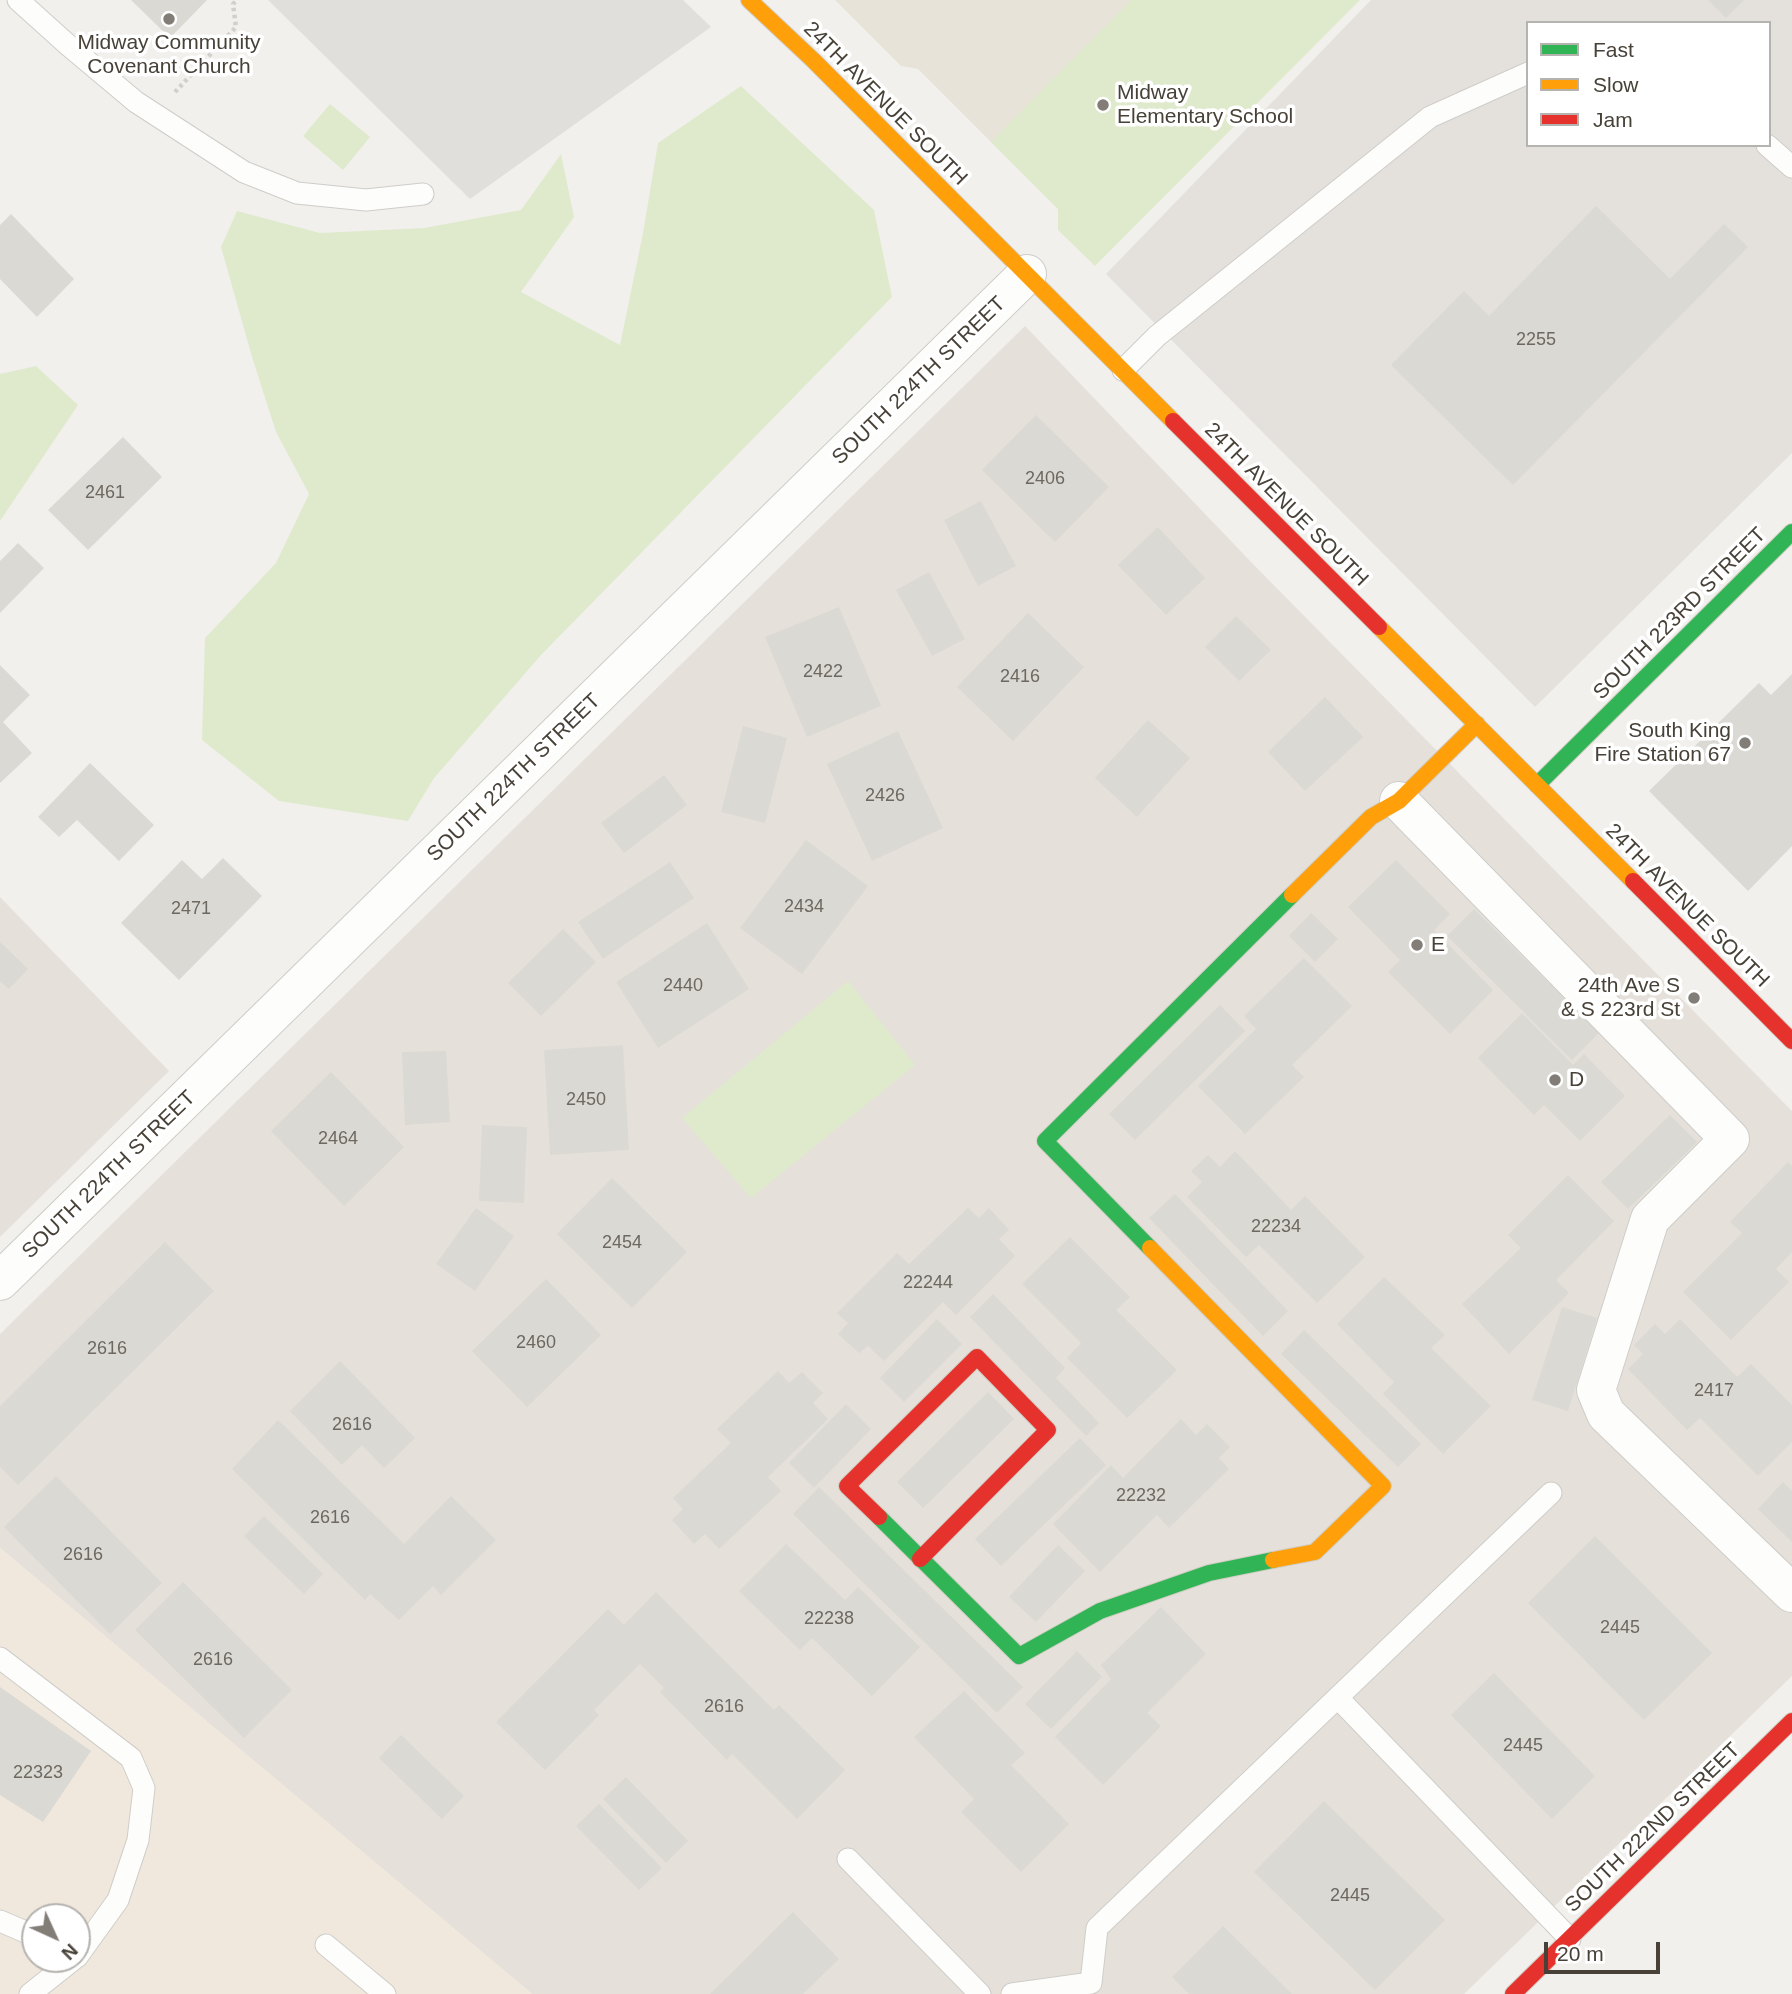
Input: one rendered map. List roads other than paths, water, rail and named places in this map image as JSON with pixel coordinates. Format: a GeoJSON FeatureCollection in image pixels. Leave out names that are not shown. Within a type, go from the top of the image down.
{"type":"FeatureCollection","features":[{"type":"Feature","properties":{"kind":"street","name":"24TH AVENUE SOUTH"},"geometry":{"type":"LineString","coordinates":[[749,0],[813,60],[1537,785],[1789,1031]]}},
{"type":"Feature","properties":{"kind":"street","name":"SOUTH 224TH STREET"},"geometry":{"type":"LineString","coordinates":[[0,1281],[1027,274]]}},
{"type":"Feature","properties":{"kind":"street","name":"SOUTH 223RD STREET"},"geometry":{"type":"LineString","coordinates":[[1537,785],[1792,532]]}},
{"type":"Feature","properties":{"kind":"street"},"geometry":{"type":"LineString","coordinates":[[920,1559],[1048,1430],[977,1357],[847,1486],[920,1559],[1018,1656],[1100,1611],[1124,1602],[1209,1573],[1315,1552],[1383,1486],[1045,1141],[1371,817],[1399,801],[1477,724]]}},
{"type":"Feature","properties":{"kind":"street"},"geometry":{"type":"LineString","coordinates":[[1399,801],[1730,1139],[1650,1219],[1596,1390],[1606,1414],[1792,1594]]}},
{"type":"Feature","properties":{"kind":"street","name":"SOUTH 222ND STREET"},"geometry":{"type":"LineString","coordinates":[[1513,1994],[1792,1721]]}},
{"type":"Feature","properties":{"kind":"lane"},"geometry":{"type":"LineString","coordinates":[[18,0],[68,45],[155,114],[244,172],[297,193],[366,200],[423,194]]}},
{"type":"Feature","properties":{"kind":"lane"},"geometry":{"type":"LineString","coordinates":[[1123,370],[1157,336],[1430,117],[1526,74]]}},
{"type":"Feature","properties":{"kind":"lane"},"geometry":{"type":"LineString","coordinates":[[1769,147],[1792,167]]}},
{"type":"Feature","properties":{"kind":"lane"},"geometry":{"type":"LineString","coordinates":[[1012,1994],[1097,1989],[1097,1928],[1551,1493]]}},
{"type":"Feature","properties":{"kind":"lane"},"geometry":{"type":"LineString","coordinates":[[0,1658],[131,1758],[144,1788],[138,1840],[118,1900],[91,1937]]}},
{"type":"Feature","properties":{"kind":"lane"},"geometry":{"type":"LineString","coordinates":[[1338,1698],[1570,1939]]}},
{"type":"Feature","properties":{"kind":"lane"},"geometry":{"type":"LineString","coordinates":[[848,1859],[980,1994]]}},
{"type":"Feature","properties":{"kind":"lane"},"geometry":{"type":"LineString","coordinates":[[0,1922],[21,1930]]}},
{"type":"Feature","properties":{"kind":"lane"},"geometry":{"type":"LineString","coordinates":[[326,1945],[384,1994]]}},
{"type":"Feature","properties":{"kind":"lane"},"geometry":{"type":"LineString","coordinates":[[30,1994],[56,1973]]}},
{"type":"Feature","properties":{"kind":"place","name":"Midway Community Covenant Church"},"geometry":{"type":"Point","coordinates":[169,19]}},
{"type":"Feature","properties":{"kind":"place","name":"Midway Elementary School"},"geometry":{"type":"Point","coordinates":[1103,105]}},
{"type":"Feature","properties":{"kind":"place","name":"South King Fire Station 67"},"geometry":{"type":"Point","coordinates":[1745,743]}},
{"type":"Feature","properties":{"kind":"place","name":"E"},"geometry":{"type":"Point","coordinates":[1417,945]}},
{"type":"Feature","properties":{"kind":"place","name":"24th Ave S & S 223rd St"},"geometry":{"type":"Point","coordinates":[1694,998]}},
{"type":"Feature","properties":{"kind":"place","name":"D"},"geometry":{"type":"Point","coordinates":[1555,1080]}}]}
